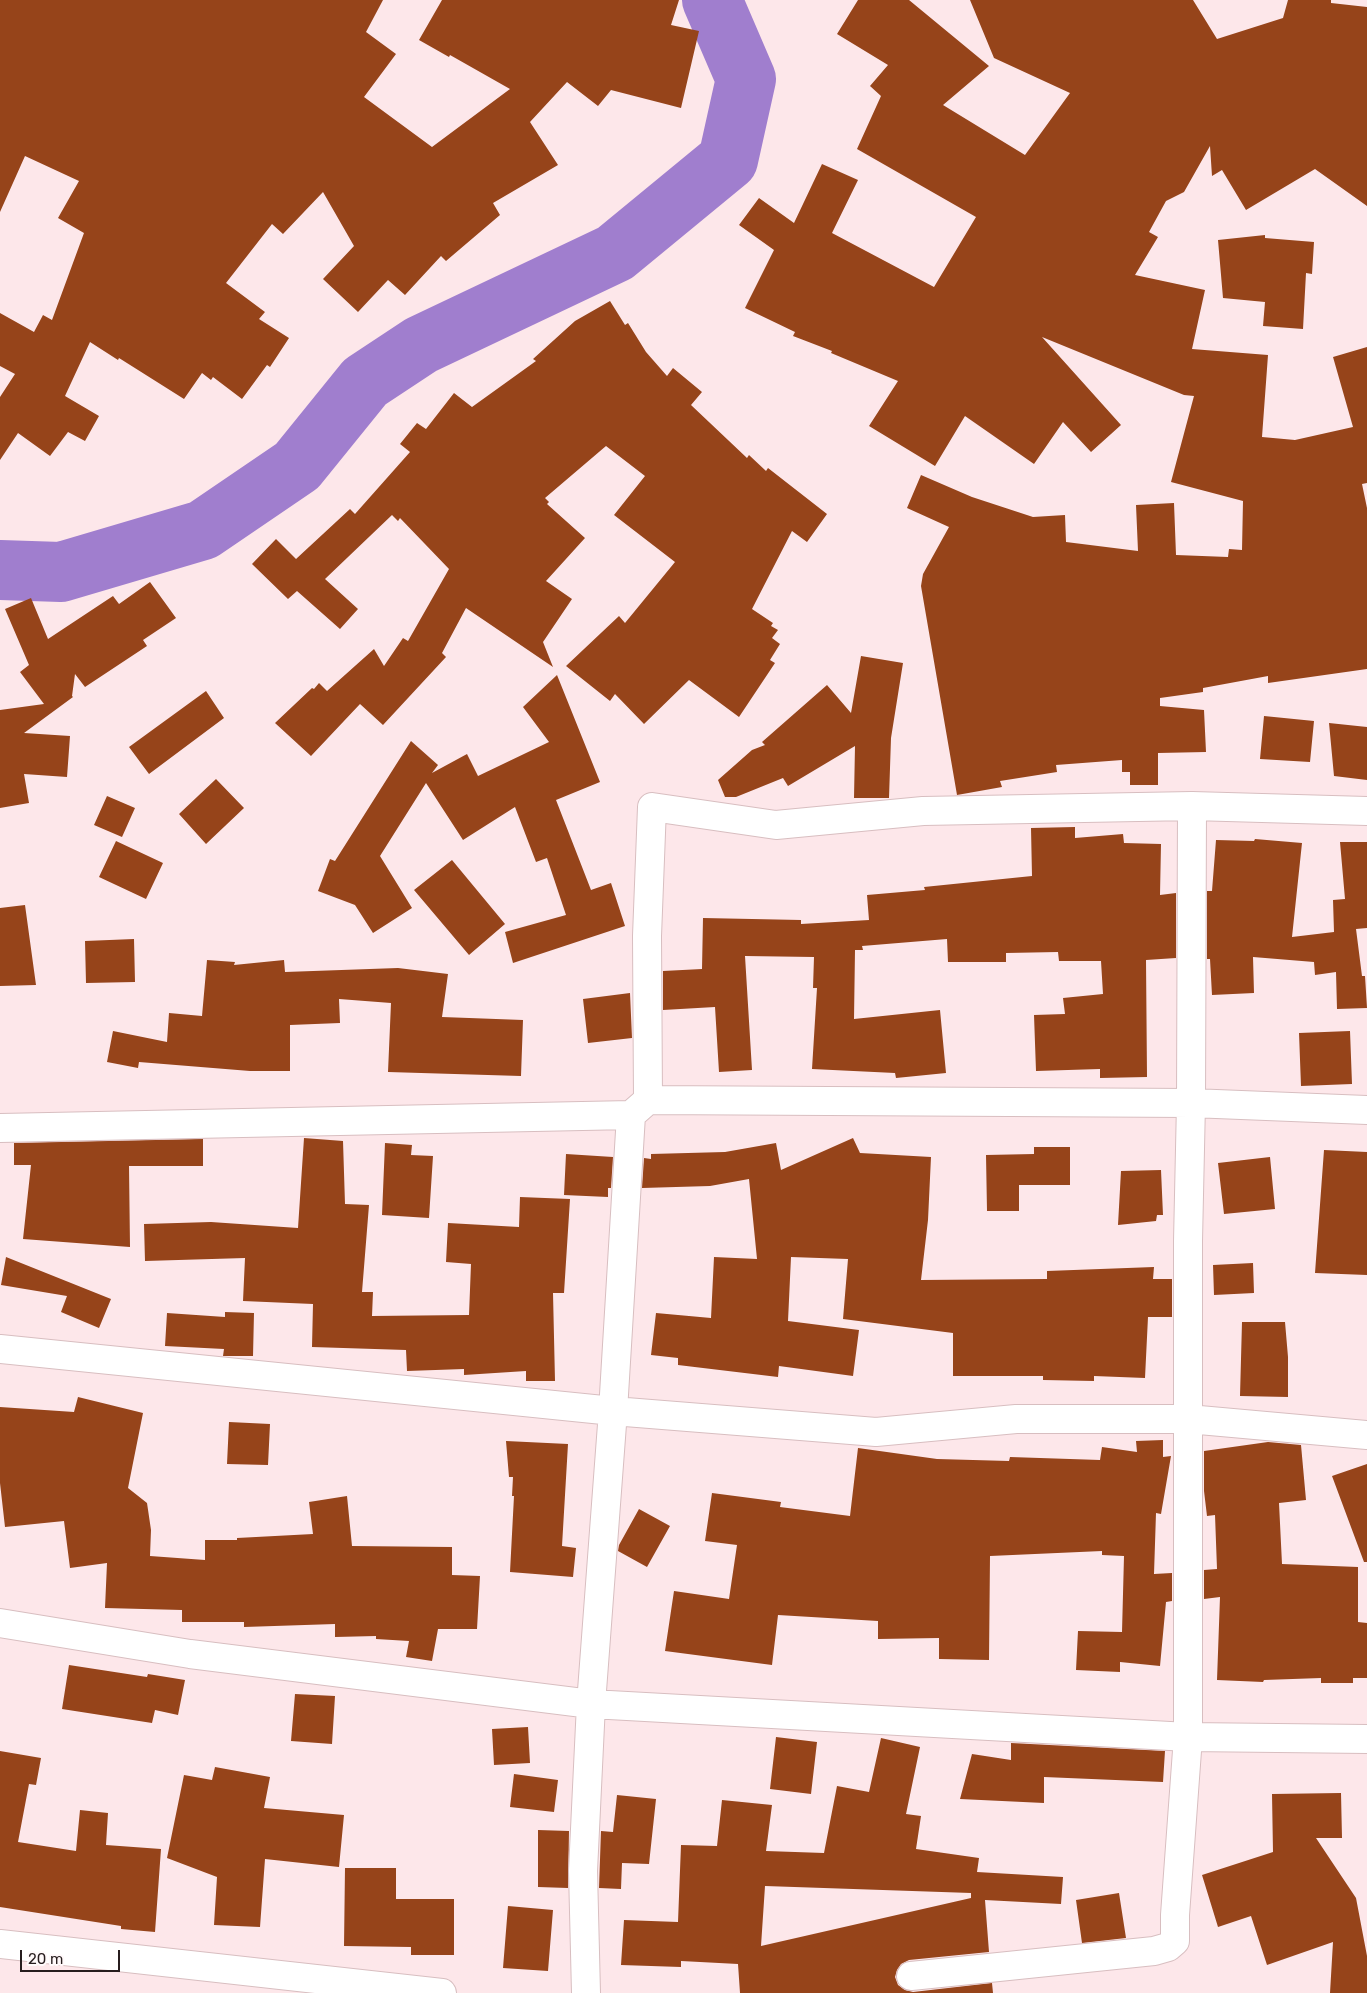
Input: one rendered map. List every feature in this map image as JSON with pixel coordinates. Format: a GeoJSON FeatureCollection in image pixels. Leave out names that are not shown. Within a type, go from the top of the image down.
{"type":"FeatureCollection","features":[{"type":"Feature","properties":{"kind":"street"},"geometry":{"type":"LineString","coordinates":[[586,1993],[583,1871],[591,1704],[613,1410],[640,1107],[652,808],[776,825],[923,811],[1192,806],[1367,811]]}},
{"type":"Feature","properties":{"kind":"street"},"geometry":{"type":"LineString","coordinates":[[911,1976],[1154,1951],[1168,1947],[1174,1941],[1188,1737],[1188,1241],[1191,1103],[1192,806]]}},
{"type":"Feature","properties":{"kind":"street"},"geometry":{"type":"LineString","coordinates":[[0,1128],[640,1107],[1191,1103],[1367,1110]]}},
{"type":"Feature","properties":{"kind":"street"},"geometry":{"type":"LineString","coordinates":[[0,1349],[613,1410],[876,1432],[1016,1419],[1188,1419],[1367,1436]]}},
{"type":"Feature","properties":{"kind":"street"},"geometry":{"type":"LineString","coordinates":[[0,1623],[190,1654],[591,1704],[1188,1737],[1367,1738]]}},
{"type":"Feature","properties":{"kind":"street"},"geometry":{"type":"LineString","coordinates":[[0,1944],[442,1993]]}},
{"type":"Feature","properties":{"kind":"building"},"geometry":{"type":"Polygon","coordinates":[[[0,0],[383,0],[366,32],[396,54],[364,97],[432,147],[510,89],[419,40],[442,0],[679,0],[671,25],[699,31],[681,108],[611,90],[598,106],[567,82],[530,122],[558,165],[493,203],[500,215],[446,261],[441,256],[405,295],[388,280],[358,312],[323,279],[354,246],[323,192],[283,234],[272,224],[226,283],[265,312],[259,319],[289,338],[270,367],[267,365],[242,399],[213,377],[211,380],[202,373],[184,399],[90,342],[65,396],[99,416],[85,441],[68,432],[50,456],[18,433],[0,460],[0,397],[15,374],[0,366],[0,313],[34,332],[43,315],[52,320],[84,233],[58,218],[79,181],[25,156],[0,212],[0,0]]]}},
{"type":"Feature","properties":{"kind":"building"},"geometry":{"type":"Polygon","coordinates":[[[858,0],[909,0],[989,66],[943,105],[1025,155],[1070,93],[994,58],[970,0],[1193,0],[1217,39],[1283,18],[1288,0],[1331,0],[1331,3],[1367,7],[1367,206],[1315,169],[1246,210],[1222,170],[1212,176],[1210,146],[1184,192],[1166,201],[1149,232],[1158,237],[1135,275],[1205,290],[1192,349],[1268,355],[1262,437],[1295,440],[1353,427],[1333,357],[1367,347],[1367,483],[1362,484],[1367,508],[1367,669],[1268,683],[1268,676],[1203,688],[1203,692],[1160,698],[1160,706],[1204,710],[1206,752],[1158,753],[1158,785],[1130,785],[1130,772],[1122,772],[1122,760],[1056,765],[1057,772],[1000,781],[1002,787],[957,795],[921,586],[923,574],[949,527],[907,508],[921,475],[972,497],[1033,517],[1065,515],[1066,542],[1138,551],[1136,505],[1174,503],[1176,555],[1228,557],[1229,549],[1242,550],[1243,501],[1171,482],[1194,396],[1184,395],[1042,337],[1121,425],[1091,452],[1063,422],[1034,464],[965,416],[935,466],[869,426],[898,381],[831,353],[832,351],[793,336],[795,332],[745,308],[774,250],[739,225],[759,198],[794,223],[822,164],[858,180],[832,233],[934,287],[976,217],[857,149],[881,96],[870,86],[888,65],[837,34],[858,0]]]}},
{"type":"Feature","properties":{"kind":"building"},"geometry":{"type":"Polygon","coordinates":[[[1265,235],[1265,238],[1314,242],[1312,274],[1306,273],[1303,329],[1263,326],[1265,302],[1223,298],[1218,240],[1265,235]]]}},
{"type":"Feature","properties":{"kind":"building"},"geometry":{"type":"Polygon","coordinates":[[[610,301],[625,325],[628,323],[646,352],[667,376],[673,368],[702,392],[691,405],[747,458],[749,455],[766,471],[768,468],[827,514],[807,542],[792,531],[752,609],[773,623],[771,626],[778,630],[772,638],[780,644],[770,660],[775,663],[739,717],[689,680],[644,724],[615,694],[610,701],[566,666],[619,616],[625,623],[675,562],[614,515],[645,476],[606,446],[545,498],[549,502],[547,504],[585,538],[546,581],[572,599],[543,642],[553,667],[466,608],[442,653],[446,657],[383,725],[360,704],[311,756],[275,723],[312,688],[314,689],[319,683],[327,691],[374,649],[384,666],[403,638],[408,641],[449,569],[400,518],[398,521],[392,515],[325,579],[358,609],[340,629],[297,591],[288,599],[252,564],[276,539],[296,559],[350,509],[355,514],[410,452],[400,444],[417,423],[426,429],[454,393],[472,407],[536,361],[533,359],[575,321],[610,301]]]}},
{"type":"Feature","properties":{"kind":"building"},"geometry":{"type":"Polygon","coordinates":[[[150,582],[176,618],[143,640],[147,646],[85,687],[75,674],[73,697],[24,733],[70,736],[67,777],[24,774],[29,803],[0,808],[0,710],[44,704],[20,672],[29,665],[5,609],[31,598],[48,639],[113,596],[119,604],[150,582]]]}},
{"type":"Feature","properties":{"kind":"building"},"geometry":{"type":"Polygon","coordinates":[[[861,656],[903,663],[891,738],[889,798],[854,798],[855,746],[788,786],[783,778],[736,797],[725,797],[718,780],[752,750],[765,745],[762,742],[827,685],[851,713],[861,656]]]}},
{"type":"Feature","properties":{"kind":"building"},"geometry":{"type":"Polygon","coordinates":[[[557,675],[600,782],[556,800],[591,890],[611,883],[625,926],[513,963],[505,932],[566,915],[547,858],[536,862],[515,807],[463,840],[426,783],[380,856],[412,908],[373,933],[355,905],[318,891],[330,859],[335,861],[411,741],[438,765],[432,773],[467,754],[478,776],[549,742],[523,707],[557,675]]]}},
{"type":"Feature","properties":{"kind":"building"},"geometry":{"type":"Polygon","coordinates":[[[206,691],[224,718],[149,774],[129,747],[206,691]]]}},
{"type":"Feature","properties":{"kind":"building"},"geometry":{"type":"Polygon","coordinates":[[[1264,716],[1314,721],[1310,762],[1260,759],[1264,716]]]}},
{"type":"Feature","properties":{"kind":"building"},"geometry":{"type":"Polygon","coordinates":[[[1329,723],[1367,727],[1367,780],[1334,776],[1329,723]]]}},
{"type":"Feature","properties":{"kind":"building"},"geometry":{"type":"Polygon","coordinates":[[[216,779],[244,808],[206,844],[179,814],[216,779]]]}},
{"type":"Feature","properties":{"kind":"building"},"geometry":{"type":"Polygon","coordinates":[[[107,796],[135,808],[122,837],[94,825],[107,796]]]}},
{"type":"Feature","properties":{"kind":"building"},"geometry":{"type":"Polygon","coordinates":[[[1075,827],[1075,838],[1123,834],[1124,843],[1161,844],[1160,895],[1176,893],[1176,958],[1146,960],[1147,1077],[1100,1078],[1100,1069],[1036,1071],[1034,1015],[1065,1014],[1063,998],[1103,994],[1101,961],[1059,961],[1058,952],[1006,953],[1006,962],[948,962],[947,939],[862,946],[863,950],[855,950],[854,1019],[940,1010],[946,1073],[896,1078],[895,1073],[812,1069],[817,988],[813,988],[814,957],[745,956],[752,1070],[719,1072],[715,1007],[663,1010],[663,971],[702,969],[703,918],[801,920],[801,924],[869,920],[867,895],[925,890],[924,887],[1032,876],[1031,828],[1075,827]]]}},
{"type":"Feature","properties":{"kind":"building"},"geometry":{"type":"Polygon","coordinates":[[[1255,839],[1302,843],[1292,937],[1334,932],[1333,900],[1345,899],[1340,842],[1367,842],[1367,928],[1356,929],[1362,976],[1365,976],[1367,1008],[1337,1009],[1336,972],[1315,975],[1314,962],[1253,957],[1254,993],[1212,995],[1210,959],[1207,959],[1207,891],[1212,891],[1216,840],[1254,841],[1255,839]]]}},
{"type":"Feature","properties":{"kind":"building"},"geometry":{"type":"Polygon","coordinates":[[[116,841],[163,863],[146,899],[99,877],[116,841]]]}},
{"type":"Feature","properties":{"kind":"building"},"geometry":{"type":"Polygon","coordinates":[[[452,860],[505,924],[469,955],[414,890],[452,860]]]}},
{"type":"Feature","properties":{"kind":"building"},"geometry":{"type":"Polygon","coordinates":[[[25,905],[36,985],[0,986],[0,908],[25,905]]]}},
{"type":"Feature","properties":{"kind":"building"},"geometry":{"type":"Polygon","coordinates":[[[134,939],[135,982],[86,983],[85,941],[134,939]]]}},
{"type":"Feature","properties":{"kind":"building"},"geometry":{"type":"Polygon","coordinates":[[[207,960],[235,962],[234,965],[284,960],[285,972],[398,968],[448,974],[442,1017],[523,1020],[521,1076],[388,1072],[391,1003],[339,999],[340,1023],[290,1025],[290,1071],[250,1071],[139,1062],[138,1068],[107,1062],[113,1031],[167,1042],[169,1013],[202,1016],[207,960]]]}},
{"type":"Feature","properties":{"kind":"building"},"geometry":{"type":"Polygon","coordinates":[[[630,993],[632,1038],[588,1043],[583,999],[630,993]]]}},
{"type":"Feature","properties":{"kind":"building"},"geometry":{"type":"Polygon","coordinates":[[[1350,1031],[1352,1084],[1301,1086],[1299,1033],[1350,1031]]]}},
{"type":"Feature","properties":{"kind":"building"},"geometry":{"type":"Polygon","coordinates":[[[304,1138],[343,1141],[345,1204],[369,1205],[362,1292],[373,1292],[372,1316],[469,1315],[471,1264],[446,1262],[448,1223],[519,1227],[520,1197],[570,1199],[564,1293],[553,1293],[555,1381],[526,1381],[526,1371],[464,1375],[464,1369],[407,1371],[406,1350],[312,1347],[313,1304],[243,1301],[245,1258],[145,1261],[144,1224],[211,1222],[298,1228],[304,1138]]]}},
{"type":"Feature","properties":{"kind":"building"},"geometry":{"type":"Polygon","coordinates":[[[853,1138],[860,1153],[931,1157],[928,1220],[921,1280],[1047,1279],[1047,1271],[1154,1267],[1153,1279],[1172,1279],[1172,1317],[1148,1317],[1145,1378],[1094,1376],[1094,1381],[1043,1380],[1043,1376],[953,1376],[953,1333],[843,1319],[848,1259],[791,1257],[788,1321],[859,1330],[853,1376],[779,1366],[778,1377],[678,1365],[678,1358],[651,1355],[656,1313],[711,1318],[714,1257],[757,1259],[749,1179],[710,1186],[642,1188],[644,1158],[651,1159],[651,1154],[725,1152],[776,1143],[781,1170],[853,1138]]]}},
{"type":"Feature","properties":{"kind":"building"},"geometry":{"type":"Polygon","coordinates":[[[203,1139],[203,1166],[129,1166],[130,1247],[23,1239],[31,1165],[14,1165],[14,1143],[203,1139]]]}},
{"type":"Feature","properties":{"kind":"building"},"geometry":{"type":"Polygon","coordinates":[[[385,1143],[412,1145],[411,1155],[433,1156],[429,1218],[382,1215],[385,1143]]]}},
{"type":"Feature","properties":{"kind":"building"},"geometry":{"type":"Polygon","coordinates":[[[1034,1147],[1070,1147],[1070,1185],[1019,1185],[1019,1211],[987,1211],[986,1155],[1034,1154],[1034,1147]]]}},
{"type":"Feature","properties":{"kind":"building"},"geometry":{"type":"Polygon","coordinates":[[[1324,1150],[1367,1152],[1367,1275],[1315,1273],[1324,1150]]]}},
{"type":"Feature","properties":{"kind":"building"},"geometry":{"type":"Polygon","coordinates":[[[566,1154],[613,1157],[611,1188],[608,1188],[608,1197],[564,1195],[566,1154]]]}},
{"type":"Feature","properties":{"kind":"building"},"geometry":{"type":"Polygon","coordinates":[[[1270,1157],[1275,1209],[1224,1214],[1218,1163],[1270,1157]]]}},
{"type":"Feature","properties":{"kind":"building"},"geometry":{"type":"Polygon","coordinates":[[[1161,1170],[1163,1215],[1157,1215],[1156,1221],[1118,1225],[1121,1171],[1161,1170]]]}},
{"type":"Feature","properties":{"kind":"building"},"geometry":{"type":"Polygon","coordinates":[[[6,1257],[111,1299],[99,1328],[61,1312],[67,1296],[1,1285],[6,1257]]]}},
{"type":"Feature","properties":{"kind":"building"},"geometry":{"type":"Polygon","coordinates":[[[1253,1263],[1254,1293],[1214,1295],[1213,1265],[1253,1263]]]}},
{"type":"Feature","properties":{"kind":"building"},"geometry":{"type":"Polygon","coordinates":[[[225,1312],[254,1313],[253,1356],[223,1356],[224,1349],[165,1346],[167,1313],[225,1317],[225,1312]]]}},
{"type":"Feature","properties":{"kind":"building"},"geometry":{"type":"Polygon","coordinates":[[[1242,1322],[1285,1322],[1288,1357],[1288,1397],[1240,1396],[1242,1322]]]}},
{"type":"Feature","properties":{"kind":"building"},"geometry":{"type":"Polygon","coordinates":[[[78,1397],[143,1413],[128,1488],[147,1503],[151,1530],[150,1556],[205,1560],[205,1540],[237,1540],[237,1538],[313,1534],[309,1502],[347,1496],[352,1546],[452,1547],[452,1575],[480,1576],[477,1629],[438,1629],[432,1661],[406,1657],[409,1641],[376,1639],[376,1636],[335,1637],[335,1624],[244,1627],[244,1622],[182,1622],[182,1610],[105,1608],[107,1563],[70,1568],[64,1521],[5,1527],[0,1483],[0,1407],[74,1412],[78,1397]]]}},
{"type":"Feature","properties":{"kind":"building"},"geometry":{"type":"Polygon","coordinates":[[[229,1422],[270,1424],[268,1465],[227,1464],[229,1422]]]}},
{"type":"Feature","properties":{"kind":"building"},"geometry":{"type":"Polygon","coordinates":[[[1163,1440],[1163,1457],[1171,1456],[1161,1514],[1156,1513],[1154,1574],[1172,1573],[1172,1601],[1166,1602],[1160,1666],[1120,1662],[1120,1672],[1076,1670],[1078,1631],[1122,1632],[1124,1556],[1102,1555],[1102,1551],[990,1556],[989,1660],[939,1659],[939,1638],[878,1639],[878,1621],[778,1615],[772,1665],[665,1651],[674,1591],[729,1599],[737,1545],[705,1541],[712,1493],[781,1502],[780,1507],[850,1516],[858,1448],[937,1459],[1009,1461],[1010,1457],[1100,1460],[1102,1447],[1137,1452],[1136,1441],[1163,1440]]]}},
{"type":"Feature","properties":{"kind":"building"},"geometry":{"type":"Polygon","coordinates":[[[506,1441],[568,1444],[562,1546],[576,1548],[573,1577],[510,1572],[514,1496],[512,1496],[513,1477],[509,1477],[506,1441]]]}},
{"type":"Feature","properties":{"kind":"building"},"geometry":{"type":"Polygon","coordinates":[[[1268,1442],[1301,1445],[1306,1500],[1279,1503],[1282,1564],[1358,1567],[1358,1622],[1367,1623],[1367,1678],[1353,1678],[1353,1683],[1321,1683],[1321,1678],[1264,1680],[1263,1682],[1217,1680],[1220,1597],[1204,1599],[1204,1570],[1217,1569],[1215,1515],[1207,1516],[1204,1491],[1204,1451],[1268,1442]]]}},
{"type":"Feature","properties":{"kind":"building"},"geometry":{"type":"Polygon","coordinates":[[[1367,1464],[1367,1562],[1364,1562],[1332,1476],[1367,1464]]]}},
{"type":"Feature","properties":{"kind":"building"},"geometry":{"type":"Polygon","coordinates":[[[639,1509],[670,1526],[647,1567],[618,1551],[619,1545],[639,1509]]]}},
{"type":"Feature","properties":{"kind":"building"},"geometry":{"type":"Polygon","coordinates":[[[69,1665],[147,1677],[148,1674],[185,1680],[178,1715],[155,1710],[152,1723],[62,1709],[69,1665]]]}},
{"type":"Feature","properties":{"kind":"building"},"geometry":{"type":"Polygon","coordinates":[[[295,1694],[335,1696],[332,1744],[291,1741],[295,1694]]]}},
{"type":"Feature","properties":{"kind":"building"},"geometry":{"type":"Polygon","coordinates":[[[528,1727],[530,1763],[494,1765],[492,1729],[528,1727]]]}},
{"type":"Feature","properties":{"kind":"building"},"geometry":{"type":"Polygon","coordinates":[[[776,1737],[817,1742],[811,1794],[770,1789],[776,1737]]]}},
{"type":"Feature","properties":{"kind":"building"},"geometry":{"type":"Polygon","coordinates":[[[881,1738],[920,1747],[906,1814],[921,1816],[916,1849],[979,1858],[977,1872],[1063,1877],[1061,1904],[985,1900],[989,1952],[909,1960],[901,1964],[895,1977],[898,1985],[905,1990],[913,1992],[992,1983],[993,1993],[740,1993],[738,1964],[681,1961],[681,1967],[621,1965],[624,1920],[678,1922],[681,1845],[717,1846],[722,1800],[772,1805],[766,1851],[824,1853],[837,1786],[869,1792],[881,1738]],[[765,1886],[761,1946],[971,1898],[971,1893],[765,1886]]]}},
{"type":"Feature","properties":{"kind":"building"},"geometry":{"type":"Polygon","coordinates":[[[1011,1743],[1165,1751],[1163,1782],[1044,1777],[1044,1803],[960,1799],[972,1754],[1011,1760],[1011,1743]]]}},
{"type":"Feature","properties":{"kind":"building"},"geometry":{"type":"Polygon","coordinates":[[[0,1751],[41,1758],[36,1785],[29,1784],[18,1842],[76,1851],[80,1810],[108,1813],[106,1845],[161,1849],[155,1932],[121,1929],[121,1926],[0,1907],[0,1751]]]}},
{"type":"Feature","properties":{"kind":"building"},"geometry":{"type":"Polygon","coordinates":[[[215,1767],[270,1777],[264,1808],[344,1815],[339,1867],[265,1859],[260,1927],[214,1925],[217,1877],[167,1858],[184,1775],[212,1780],[215,1767]]]}},
{"type":"Feature","properties":{"kind":"building"},"geometry":{"type":"Polygon","coordinates":[[[514,1774],[558,1780],[554,1812],[510,1807],[514,1774]]]}},
{"type":"Feature","properties":{"kind":"building"},"geometry":{"type":"Polygon","coordinates":[[[1341,1793],[1342,1838],[1316,1838],[1356,1898],[1367,1956],[1367,1993],[1330,1993],[1333,1942],[1267,1965],[1251,1916],[1218,1927],[1202,1875],[1273,1852],[1272,1794],[1341,1793]]]}},
{"type":"Feature","properties":{"kind":"building"},"geometry":{"type":"Polygon","coordinates":[[[617,1795],[656,1799],[649,1864],[622,1863],[621,1889],[599,1888],[601,1831],[613,1832],[617,1795]]]}},
{"type":"Feature","properties":{"kind":"building"},"geometry":{"type":"Polygon","coordinates":[[[538,1830],[569,1831],[568,1888],[538,1887],[538,1830]]]}},
{"type":"Feature","properties":{"kind":"building"},"geometry":{"type":"Polygon","coordinates":[[[345,1868],[396,1868],[396,1899],[454,1899],[454,1955],[411,1955],[411,1947],[344,1946],[345,1868]]]}},
{"type":"Feature","properties":{"kind":"building"},"geometry":{"type":"Polygon","coordinates":[[[1119,1893],[1126,1938],[1082,1943],[1076,1900],[1119,1893]]]}},
{"type":"Feature","properties":{"kind":"building"},"geometry":{"type":"Polygon","coordinates":[[[508,1906],[553,1910],[548,1971],[503,1968],[508,1906]]]}},
{"type":"Feature","properties":{"kind":"waterway"},"geometry":{"type":"LineString","coordinates":[[0,570],[61,572],[203,530],[297,466],[365,382],[421,345],[615,253],[728,160],[746,79],[712,0]]}}]}
